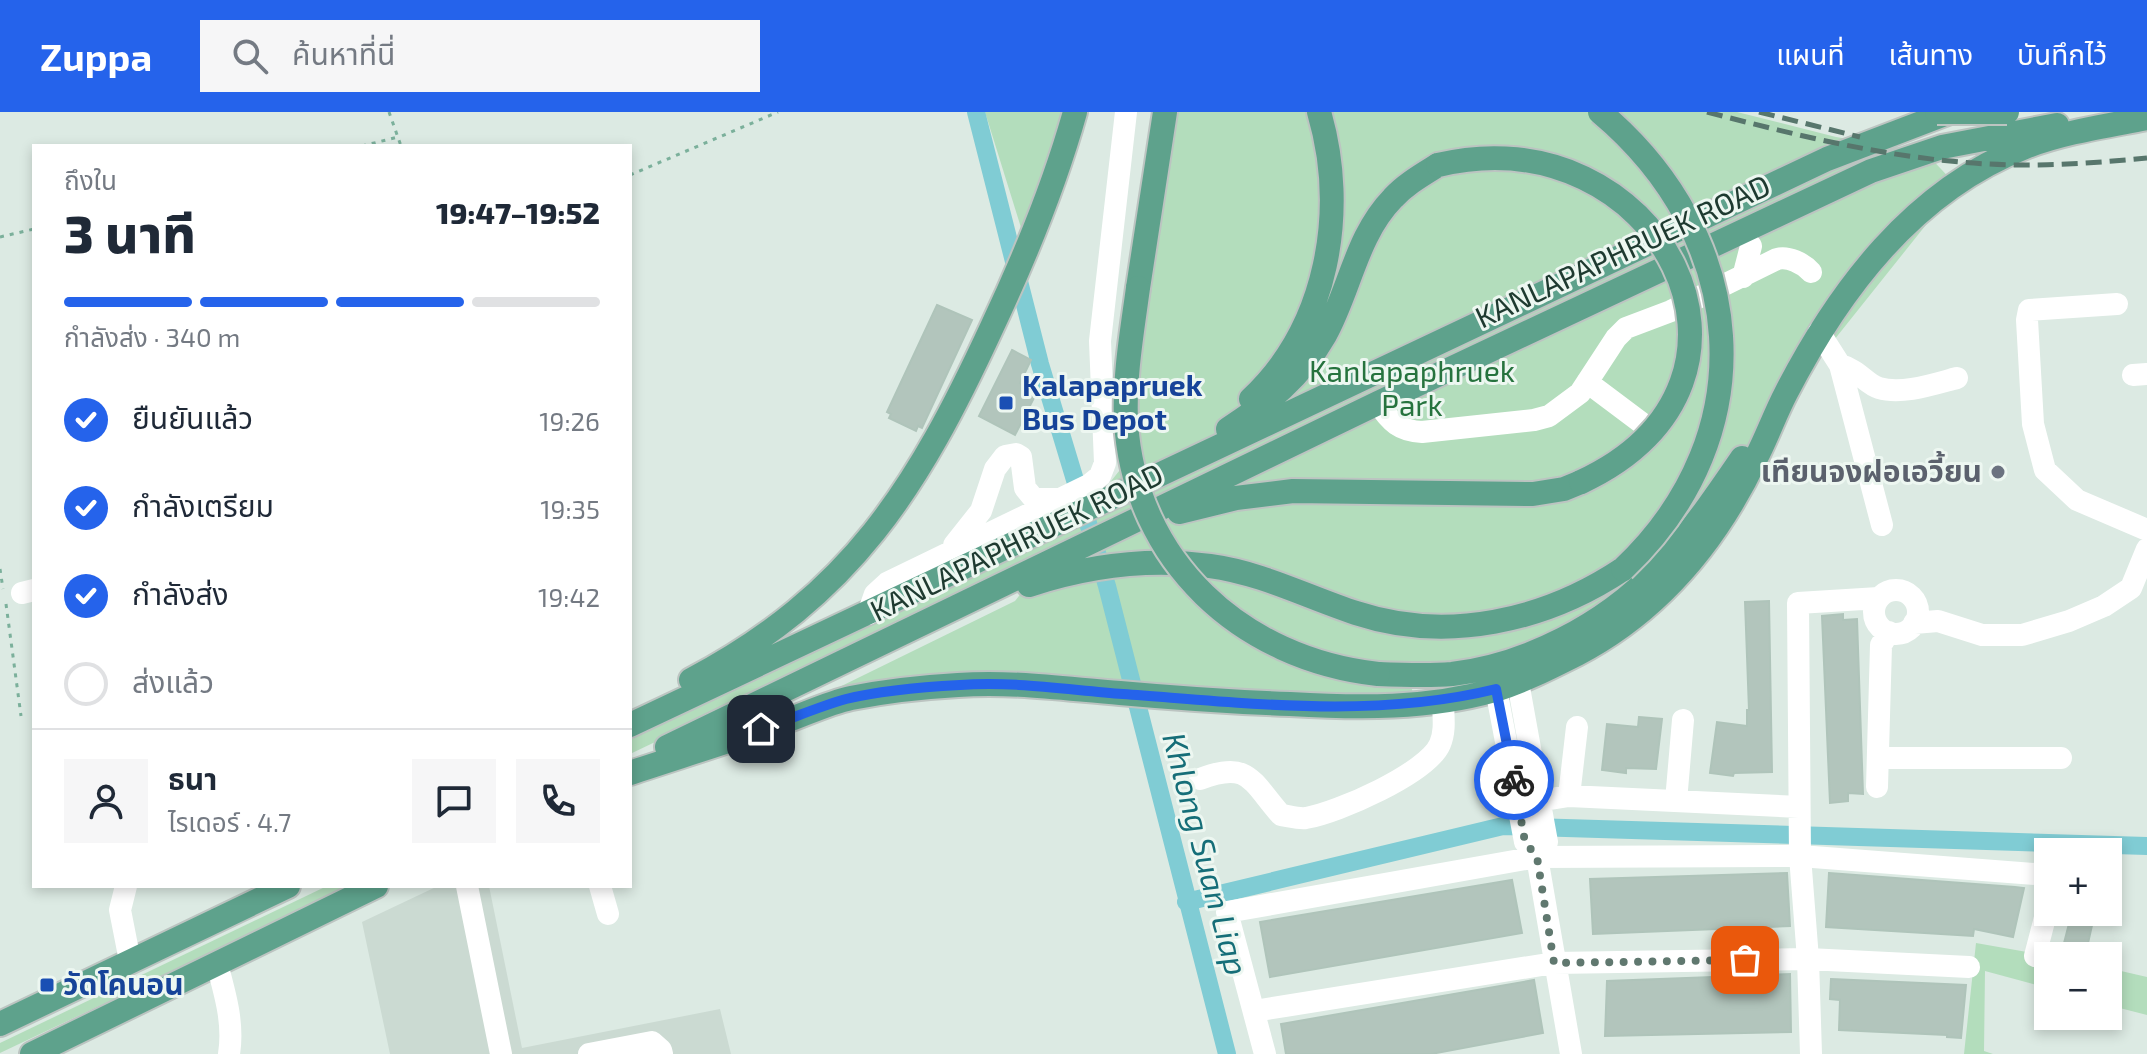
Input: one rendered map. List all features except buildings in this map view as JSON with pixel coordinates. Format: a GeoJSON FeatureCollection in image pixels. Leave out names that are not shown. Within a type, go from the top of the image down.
{"type":"FeatureCollection","features":[{"type":"Feature","properties":{"kind":"main road"},"geometry":{"type":"LineString","coordinates":[[632,711],[764,637],[817,594],[875,534],[937,440],[1008,293],[1058,171],[1075,112]]}},
{"type":"Feature","properties":{"kind":"main road"},"geometry":{"type":"LineString","coordinates":[[1165,112],[1127,378],[1126,420],[1138,489],[1162,542],[1197,587],[1249,631],[1297,656],[1349,671],[1378,674],[1454,673],[1497,665],[1557,642],[1605,614],[1645,582],[1672,552],[1784,397]]}},
{"type":"Feature","properties":{"kind":"main road"},"geometry":{"type":"LineString","coordinates":[[1159,475],[1260,390],[1301,333],[1322,276],[1331,230],[1330,155],[1319,112]]}},
{"type":"Feature","properties":{"kind":"main road"},"geometry":{"type":"LineString","coordinates":[[1084,559],[1117,566],[1158,563],[1225,569],[1291,587],[1355,613],[1390,622],[1429,626],[1507,620],[1532,613],[1574,598],[1623,569],[1664,525],[1699,466],[1714,419],[1722,366],[1722,340],[1720,314],[1707,261],[1680,204],[1646,157],[1600,112]]}},
{"type":"Feature","properties":{"kind":"main road"},"geometry":{"type":"LineString","coordinates":[[1937,112],[2007,112]]}},
{"type":"Feature","properties":{"kind":"main road","name":"KANLAPAPHRUEK ROAD"},"geometry":{"type":"LineString","coordinates":[[632,724],[868,614],[1078,500],[1159,475],[1827,159],[1950,112]]}},
{"type":"Feature","properties":{"kind":"main road"},"geometry":{"type":"LineString","coordinates":[[632,772],[829,704],[895,691],[962,685],[1066,688],[1122,694],[1363,707],[1443,701],[1507,686],[1578,653],[1618,629],[1674,581],[1701,551],[1739,491],[1784,397],[1842,296],[1925,208],[1989,164],[2037,143],[2147,117]]}},
{"type":"Feature","properties":{"kind":"main road","name":"KANLAPAPHRUEK ROAD"},"geometry":{"type":"LineString","coordinates":[[632,764],[942,615],[1043,581],[1084,559],[1115,531],[1378,403],[1902,159],[2023,130],[2147,117]]}},
{"type":"Feature","properties":{"kind":"main road"},"geometry":{"type":"LineString","coordinates":[[1115,531],[1208,504],[1263,494],[1325,491],[1533,494],[1564,489],[1581,482],[1626,457],[1647,436],[1678,384],[1687,353],[1690,319],[1685,281],[1672,244],[1651,212],[1627,188],[1582,161],[1548,152],[1511,148],[1466,154],[1438,165],[1405,186],[1380,213],[1360,248],[1334,319],[1298,374],[1262,406],[1159,475]]}},
{"type":"Feature","properties":{"kind":"main road"},"geometry":{"type":"LineString","coordinates":[[0,1024],[284,888]]}},
{"type":"Feature","properties":{"kind":"main road"},"geometry":{"type":"LineString","coordinates":[[32,1054],[372,888]]}},
{"type":"Feature","properties":{"kind":"street"},"geometry":{"type":"LineString","coordinates":[[868,614],[875,594],[883,585],[945,555],[1078,500],[1100,476],[1105,463],[1100,341],[1126,112]]}},
{"type":"Feature","properties":{"kind":"street"},"geometry":{"type":"LineString","coordinates":[[1743,277],[1751,246]]}},
{"type":"Feature","properties":{"kind":"street"},"geometry":{"type":"LineString","coordinates":[[1378,403],[1395,425],[1405,431],[1422,432],[1534,420],[1559,410],[1580,393],[1626,328],[1671,311],[1781,257],[1811,272]]}},
{"type":"Feature","properties":{"kind":"street"},"geometry":{"type":"LineString","coordinates":[[2117,304],[2029,310],[2033,424],[2045,470],[2056,482],[2077,500],[2147,530]]}},
{"type":"Feature","properties":{"kind":"street"},"geometry":{"type":"LineString","coordinates":[[1819,332],[1840,365],[1882,525]]}},
{"type":"Feature","properties":{"kind":"street"},"geometry":{"type":"LineString","coordinates":[[1840,365],[1854,369],[1878,388],[1920,388],[1957,378]]}},
{"type":"Feature","properties":{"kind":"street"},"geometry":{"type":"LineString","coordinates":[[1587,382],[1643,424]]}},
{"type":"Feature","properties":{"kind":"street"},"geometry":{"type":"LineString","coordinates":[[945,555],[981,511],[995,469],[1005,456],[1016,454],[1021,457],[1029,495],[1040,501],[1078,500]]}},
{"type":"Feature","properties":{"kind":"street"},"geometry":{"type":"LineString","coordinates":[[1879,598],[1875,618],[1889,632],[1903,632],[1914,623],[1938,621],[1982,635],[2022,635],[2069,621],[2104,606],[2131,588],[2147,549]]}},
{"type":"Feature","properties":{"kind":"street"},"geometry":{"type":"LineString","coordinates":[[1811,1054],[1800,832],[1798,603],[1879,598],[1891,591],[1905,592],[1915,602],[1914,623]]}},
{"type":"Feature","properties":{"kind":"street"},"geometry":{"type":"LineString","coordinates":[[1877,787],[1881,645],[1889,632]]}},
{"type":"Feature","properties":{"kind":"street"},"geometry":{"type":"LineString","coordinates":[[1507,686],[1571,1054]]}},
{"type":"Feature","properties":{"kind":"street"},"geometry":{"type":"LineString","coordinates":[[1200,779],[1220,771],[1235,770],[1250,778],[1281,815],[1304,818],[1367,798],[1426,762],[1440,747],[1444,730],[1443,701]]}},
{"type":"Feature","properties":{"kind":"street"},"geometry":{"type":"LineString","coordinates":[[1676,801],[1683,720]]}},
{"type":"Feature","properties":{"kind":"street"},"geometry":{"type":"LineString","coordinates":[[1569,796],[1577,727]]}},
{"type":"Feature","properties":{"kind":"street"},"geometry":{"type":"LineString","coordinates":[[1878,758],[2061,758]]}},
{"type":"Feature","properties":{"kind":"street"},"geometry":{"type":"LineString","coordinates":[[1530,809],[1569,796],[1676,801],[1800,832],[2034,873]]}},
{"type":"Feature","properties":{"kind":"street"},"geometry":{"type":"LineString","coordinates":[[1265,1054],[1227,912],[1536,847],[1800,832]]}},
{"type":"Feature","properties":{"kind":"street"},"geometry":{"type":"LineString","coordinates":[[126,888],[120,910],[130,961]]}},
{"type":"Feature","properties":{"kind":"street"},"geometry":{"type":"LineString","coordinates":[[467,888],[501,1054]]}},
{"type":"Feature","properties":{"kind":"street"},"geometry":{"type":"LineString","coordinates":[[601,888],[608,914]]}},
{"type":"Feature","properties":{"kind":"street"},"geometry":{"type":"LineString","coordinates":[[1254,1011],[1554,963],[1808,959],[1969,967]]}},
{"type":"Feature","properties":{"kind":"street"},"geometry":{"type":"LineString","coordinates":[[217,964],[232,1038],[229,1054]]}},
{"type":"Feature","properties":{"kind":"street"},"geometry":{"type":"LineString","coordinates":[[589,1054],[652,1042],[662,1054]]}},
{"type":"Feature","properties":{"kind":"path"},"geometry":{"type":"LineString","coordinates":[[389,112],[400,144]]}},
{"type":"Feature","properties":{"kind":"path"},"geometry":{"type":"LineString","coordinates":[[632,174],[778,112]]}},
{"type":"Feature","properties":{"kind":"path"},"geometry":{"type":"LineString","coordinates":[[370,144],[398,137]]}},
{"type":"Feature","properties":{"kind":"path"},"geometry":{"type":"LineString","coordinates":[[0,237],[32,229]]}},
{"type":"Feature","properties":{"kind":"path"},"geometry":{"type":"LineString","coordinates":[[0,569],[21,716]]}},
{"type":"Feature","properties":{"kind":"shaded area"},"geometry":{"type":"Polygon","coordinates":[[[434,888],[489,888],[522,1048],[720,1009],[731,1054],[390,1054],[362,922],[434,888]]]}},
{"type":"Feature","properties":{"kind":"green space"},"geometry":{"type":"Polygon","coordinates":[[[985,112],[1063,112],[1023,234],[985,112]]]}},
{"type":"Feature","properties":{"kind":"green space","name":"Kanlapaphruek Park"},"geometry":{"type":"Polygon","coordinates":[[[1161,112],[1737,112],[1836,137],[1925,152],[1957,186],[1632,593],[1477,664],[1407,675],[1417,704],[1066,692],[817,698],[1015,601],[1053,552],[632,753],[632,739],[1073,529],[1131,456],[1161,112]]]}},
{"type":"Feature","properties":{"kind":"green space"},"geometry":{"type":"Polygon","coordinates":[[[323,888],[348,888],[0,1053],[0,1043],[323,888]]]}},
{"type":"Feature","properties":{"kind":"green space"},"geometry":{"type":"Polygon","coordinates":[[[1976,943],[2034,953],[2034,984],[1985,971],[1984,1051],[1993,1054],[1964,1054],[1976,943]]]}},
{"type":"Feature","properties":{"kind":"green space"},"geometry":{"type":"Polygon","coordinates":[[[2122,971],[2147,977],[2147,1015],[2122,1009],[2122,971]]]}},
{"type":"Feature","properties":{"kind":"waterway","name":"Khlong Suan Liap"},"geometry":{"type":"LineString","coordinates":[[976,112],[1040,364],[1107,586],[1227,1054]]}},
{"type":"Feature","properties":{"kind":"waterway"},"geometry":{"type":"LineString","coordinates":[[1186,902],[1503,826],[2147,846]]}},
{"type":"Feature","properties":{"kind":"railway"},"geometry":{"type":"LineString","coordinates":[[1707,112],[1846,145],[1952,161],[2048,165],[2147,158]]}},
{"type":"Feature","properties":{"kind":"railway"},"geometry":{"type":"LineString","coordinates":[[1759,112],[1860,137]]}},
{"type":"Feature","properties":{"kind":"way so far"},"geometry":{"type":"LineString","coordinates":[[1514,780],[1525,842],[1537,857],[1554,963],[1745,960]]}},
{"type":"Feature","properties":{"kind":"place","name":"Kalapapruek Bus Depot"},"geometry":{"type":"Point","coordinates":[1006,403]}},
{"type":"Feature","properties":{"kind":"place","name":"เทียนจงฝอเอวี้ยน"},"geometry":{"type":"Point","coordinates":[1998,472]}},
{"type":"Feature","properties":{"kind":"place","name":"วัดโคนอน"},"geometry":{"type":"Point","coordinates":[47,985]}},
{"type":"Feature","properties":{"kind":"route"},"geometry":{"type":"LineString","coordinates":[[761,729],[848,699],[962,685],[1066,688],[1258,703],[1363,707],[1417,705],[1496,689],[1514,780]]}}]}
